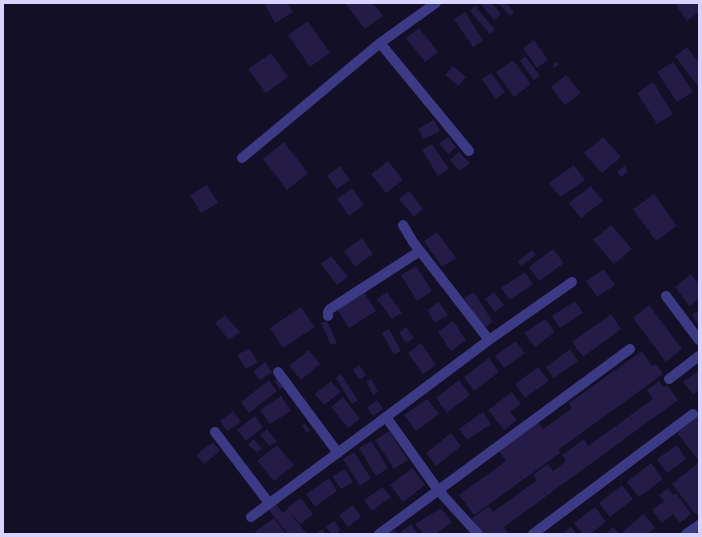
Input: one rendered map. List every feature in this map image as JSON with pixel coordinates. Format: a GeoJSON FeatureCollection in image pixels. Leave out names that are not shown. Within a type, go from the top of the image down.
{"type":"FeatureCollection","features":[{"type":"Feature","properties":{"kind":"street"},"geometry":{"type":"LineString","coordinates":[[242,158],[380,43],[436,3]]}},
{"type":"Feature","properties":{"kind":"street"},"geometry":{"type":"LineString","coordinates":[[380,43],[469,151]]}},
{"type":"Feature","properties":{"kind":"street"},"geometry":{"type":"LineString","coordinates":[[403,225],[420,251],[489,340]]}},
{"type":"Feature","properties":{"kind":"street"},"geometry":{"type":"LineString","coordinates":[[328,316],[330,309],[420,251]]}},
{"type":"Feature","properties":{"kind":"street"},"geometry":{"type":"LineString","coordinates":[[251,517],[489,340],[572,282]]}},
{"type":"Feature","properties":{"kind":"street"},"geometry":{"type":"LineString","coordinates":[[666,296],[699,340]]}},
{"type":"Feature","properties":{"kind":"street"},"geometry":{"type":"LineString","coordinates":[[379,534],[630,349]]}},
{"type":"Feature","properties":{"kind":"street"},"geometry":{"type":"LineString","coordinates":[[668,379],[699,356]]}},
{"type":"Feature","properties":{"kind":"street"},"geometry":{"type":"LineString","coordinates":[[278,372],[338,453]]}},
{"type":"Feature","properties":{"kind":"street"},"geometry":{"type":"LineString","coordinates":[[533,534],[693,414]]}},
{"type":"Feature","properties":{"kind":"street"},"geometry":{"type":"LineString","coordinates":[[386,417],[438,490],[478,534]]}},
{"type":"Feature","properties":{"kind":"street"},"geometry":{"type":"LineString","coordinates":[[215,432],[269,503]]}},
{"type":"Feature","properties":{"kind":"street"},"geometry":{"type":"LineString","coordinates":[[686,534],[699,525]]}},
{"type":"Feature","properties":{"kind":"building"},"geometry":{"type":"Polygon","coordinates":[[[264,3],[287,3],[293,12],[275,23],[264,3]]]}},
{"type":"Feature","properties":{"kind":"building"},"geometry":{"type":"Polygon","coordinates":[[[345,3],[373,3],[383,16],[365,29],[345,3]]]}},
{"type":"Feature","properties":{"kind":"building"},"geometry":{"type":"Polygon","coordinates":[[[480,3],[492,3],[501,14],[494,20],[480,3]]]}},
{"type":"Feature","properties":{"kind":"building"},"geometry":{"type":"Polygon","coordinates":[[[498,3],[506,3],[514,12],[510,16],[498,3]]]}},
{"type":"Feature","properties":{"kind":"building"},"geometry":{"type":"Polygon","coordinates":[[[678,3],[699,3],[699,12],[687,21],[676,5],[678,3]]]}},
{"type":"Feature","properties":{"kind":"building"},"geometry":{"type":"Polygon","coordinates":[[[475,6],[495,30],[490,34],[470,11],[475,6]]]}},
{"type":"Feature","properties":{"kind":"building"},"geometry":{"type":"Polygon","coordinates":[[[465,12],[483,40],[473,47],[454,19],[465,12]]]}},
{"type":"Feature","properties":{"kind":"building"},"geometry":{"type":"Polygon","coordinates":[[[308,21],[330,53],[310,67],[288,35],[308,21]]]}},
{"type":"Feature","properties":{"kind":"building"},"geometry":{"type":"Polygon","coordinates":[[[419,28],[438,52],[425,62],[406,38],[419,28]]]}},
{"type":"Feature","properties":{"kind":"building"},"geometry":{"type":"Polygon","coordinates":[[[534,40],[548,60],[537,68],[523,48],[534,40]]]}},
{"type":"Feature","properties":{"kind":"building"},"geometry":{"type":"Polygon","coordinates":[[[687,47],[699,63],[699,88],[675,56],[687,47]]]}},
{"type":"Feature","properties":{"kind":"building"},"geometry":{"type":"Polygon","coordinates":[[[271,53],[288,77],[266,93],[248,69],[271,53]]]}},
{"type":"Feature","properties":{"kind":"building"},"geometry":{"type":"Polygon","coordinates":[[[525,56],[540,76],[534,80],[520,61],[525,56]]]}},
{"type":"Feature","properties":{"kind":"building"},"geometry":{"type":"Polygon","coordinates":[[[513,60],[531,84],[514,97],[496,72],[513,60]]]}},
{"type":"Feature","properties":{"kind":"building"},"geometry":{"type":"Polygon","coordinates":[[[556,62],[559,64],[555,68],[553,66],[556,62]]]}},
{"type":"Feature","properties":{"kind":"building"},"geometry":{"type":"Polygon","coordinates":[[[673,62],[693,92],[677,102],[657,72],[673,62]]]}},
{"type":"Feature","properties":{"kind":"building"},"geometry":{"type":"Polygon","coordinates":[[[453,66],[466,77],[458,86],[445,75],[453,66]]]}},
{"type":"Feature","properties":{"kind":"building"},"geometry":{"type":"Polygon","coordinates":[[[491,73],[505,92],[496,99],[482,79],[491,73]]]}},
{"type":"Feature","properties":{"kind":"building"},"geometry":{"type":"Polygon","coordinates":[[[566,75],[581,93],[565,105],[551,87],[566,75]]]}},
{"type":"Feature","properties":{"kind":"building"},"geometry":{"type":"Polygon","coordinates":[[[653,82],[673,114],[657,124],[637,93],[653,82]]]}},
{"type":"Feature","properties":{"kind":"building"},"geometry":{"type":"Polygon","coordinates":[[[434,120],[440,131],[424,139],[418,129],[434,120]]]}},
{"type":"Feature","properties":{"kind":"building"},"geometry":{"type":"Polygon","coordinates":[[[448,137],[456,147],[448,154],[439,143],[448,137]]]}},
{"type":"Feature","properties":{"kind":"building"},"geometry":{"type":"Polygon","coordinates":[[[603,137],[621,157],[602,173],[584,153],[603,137]]]}},
{"type":"Feature","properties":{"kind":"building"},"geometry":{"type":"Polygon","coordinates":[[[284,142],[308,173],[287,190],[263,159],[284,142]]]}},
{"type":"Feature","properties":{"kind":"building"},"geometry":{"type":"Polygon","coordinates":[[[432,144],[449,169],[438,176],[422,150],[432,144]]]}},
{"type":"Feature","properties":{"kind":"building"},"geometry":{"type":"Polygon","coordinates":[[[459,152],[470,163],[460,171],[450,160],[459,152]]]}},
{"type":"Feature","properties":{"kind":"building"},"geometry":{"type":"Polygon","coordinates":[[[388,161],[403,180],[386,193],[371,174],[388,161]]]}},
{"type":"Feature","properties":{"kind":"building"},"geometry":{"type":"Polygon","coordinates":[[[574,165],[585,180],[560,197],[549,183],[574,165]]]}},
{"type":"Feature","properties":{"kind":"building"},"geometry":{"type":"Polygon","coordinates":[[[340,166],[350,180],[337,189],[327,176],[340,166]]]}},
{"type":"Feature","properties":{"kind":"building"},"geometry":{"type":"Polygon","coordinates":[[[625,166],[628,171],[621,177],[617,171],[625,166]]]}},
{"type":"Feature","properties":{"kind":"building"},"geometry":{"type":"Polygon","coordinates":[[[207,185],[218,203],[201,213],[190,195],[207,185]]]}},
{"type":"Feature","properties":{"kind":"building"},"geometry":{"type":"Polygon","coordinates":[[[591,186],[603,201],[581,218],[569,203],[591,186]]]}},
{"type":"Feature","properties":{"kind":"building"},"geometry":{"type":"Polygon","coordinates":[[[352,188],[364,205],[349,216],[337,199],[352,188]]]}},
{"type":"Feature","properties":{"kind":"building"},"geometry":{"type":"Polygon","coordinates":[[[409,191],[423,209],[414,217],[399,199],[409,191]]]}},
{"type":"Feature","properties":{"kind":"building"},"geometry":{"type":"Polygon","coordinates":[[[654,194],[677,226],[656,241],[633,209],[654,194]]]}},
{"type":"Feature","properties":{"kind":"building"},"geometry":{"type":"Polygon","coordinates":[[[611,225],[632,249],[614,264],[593,240],[611,225]]]}},
{"type":"Feature","properties":{"kind":"building"},"geometry":{"type":"Polygon","coordinates":[[[437,232],[456,258],[442,267],[424,241],[437,232]]]}},
{"type":"Feature","properties":{"kind":"building"},"geometry":{"type":"Polygon","coordinates":[[[362,238],[373,254],[355,267],[344,251],[362,238]]]}},
{"type":"Feature","properties":{"kind":"building"},"geometry":{"type":"Polygon","coordinates":[[[553,249],[564,263],[539,281],[529,267],[553,249]]]}},
{"type":"Feature","properties":{"kind":"building"},"geometry":{"type":"Polygon","coordinates":[[[532,250],[536,255],[521,266],[518,261],[532,250]]]}},
{"type":"Feature","properties":{"kind":"building"},"geometry":{"type":"Polygon","coordinates":[[[331,256],[348,277],[337,285],[321,264],[331,256]]]}},
{"type":"Feature","properties":{"kind":"building"},"geometry":{"type":"Polygon","coordinates":[[[416,266],[432,291],[417,301],[401,275],[416,266]]]}},
{"type":"Feature","properties":{"kind":"building"},"geometry":{"type":"Polygon","coordinates":[[[604,269],[615,285],[597,297],[586,281],[604,269]]]}},
{"type":"Feature","properties":{"kind":"building"},"geometry":{"type":"Polygon","coordinates":[[[525,272],[533,284],[510,300],[501,288],[525,272]]]}},
{"type":"Feature","properties":{"kind":"building"},"geometry":{"type":"Polygon","coordinates":[[[691,274],[699,285],[699,299],[689,306],[675,287],[691,274]]]}},
{"type":"Feature","properties":{"kind":"building"},"geometry":{"type":"Polygon","coordinates":[[[364,292],[376,311],[349,328],[337,309],[364,292]]]}},
{"type":"Feature","properties":{"kind":"building"},"geometry":{"type":"Polygon","coordinates":[[[387,292],[402,313],[392,319],[377,299],[387,292]]]}},
{"type":"Feature","properties":{"kind":"building"},"geometry":{"type":"Polygon","coordinates":[[[474,292],[493,322],[484,328],[464,298],[474,292]]]}},
{"type":"Feature","properties":{"kind":"building"},"geometry":{"type":"Polygon","coordinates":[[[494,292],[504,305],[495,312],[485,299],[494,292]]]}},
{"type":"Feature","properties":{"kind":"building"},"geometry":{"type":"Polygon","coordinates":[[[575,301],[583,313],[560,328],[552,316],[575,301]]]}},
{"type":"Feature","properties":{"kind":"building"},"geometry":{"type":"Polygon","coordinates":[[[439,302],[448,315],[435,323],[427,310],[439,302]]]}},
{"type":"Feature","properties":{"kind":"building"},"geometry":{"type":"Polygon","coordinates":[[[649,305],[682,349],[666,362],[633,318],[649,305]]]}},
{"type":"Feature","properties":{"kind":"building"},"geometry":{"type":"Polygon","coordinates":[[[301,307],[315,327],[283,348],[270,328],[301,307]]]}},
{"type":"Feature","properties":{"kind":"building"},"geometry":{"type":"Polygon","coordinates":[[[699,310],[699,325],[692,315],[699,310]]]}},
{"type":"Feature","properties":{"kind":"building"},"geometry":{"type":"Polygon","coordinates":[[[611,314],[621,329],[583,357],[572,342],[611,314]]]}},
{"type":"Feature","properties":{"kind":"building"},"geometry":{"type":"Polygon","coordinates":[[[225,315],[240,332],[229,340],[215,323],[225,315]]]}},
{"type":"Feature","properties":{"kind":"building"},"geometry":{"type":"Polygon","coordinates":[[[545,319],[555,332],[535,347],[524,333],[545,319]]]}},
{"type":"Feature","properties":{"kind":"building"},"geometry":{"type":"Polygon","coordinates":[[[327,321],[337,343],[331,345],[321,323],[327,321]]]}},
{"type":"Feature","properties":{"kind":"building"},"geometry":{"type":"Polygon","coordinates":[[[453,321],[466,340],[451,351],[438,332],[453,321]]]}},
{"type":"Feature","properties":{"kind":"building"},"geometry":{"type":"Polygon","coordinates":[[[406,327],[414,338],[406,343],[399,333],[406,327]]]}},
{"type":"Feature","properties":{"kind":"building"},"geometry":{"type":"Polygon","coordinates":[[[389,329],[401,351],[394,355],[382,333],[389,329]]]}},
{"type":"Feature","properties":{"kind":"building"},"geometry":{"type":"Polygon","coordinates":[[[516,341],[525,353],[504,368],[495,356],[516,341]]]}},
{"type":"Feature","properties":{"kind":"building"},"geometry":{"type":"Polygon","coordinates":[[[421,343],[436,365],[423,374],[408,353],[421,343]]]}},
{"type":"Feature","properties":{"kind":"building"},"geometry":{"type":"Polygon","coordinates":[[[249,348],[258,362],[246,369],[237,355],[249,348]]]}},
{"type":"Feature","properties":{"kind":"building"},"geometry":{"type":"Polygon","coordinates":[[[570,349],[578,361],[554,378],[546,367],[570,349]]]}},
{"type":"Feature","properties":{"kind":"building"},"geometry":{"type":"Polygon","coordinates":[[[309,350],[320,364],[301,380],[289,366],[309,350]]]}},
{"type":"Feature","properties":{"kind":"building"},"geometry":{"type":"Polygon","coordinates":[[[642,351],[652,366],[656,364],[663,374],[558,450],[560,453],[474,515],[459,495],[506,461],[499,451],[538,423],[543,429],[572,408],[569,403],[642,351]]]}},
{"type":"Feature","properties":{"kind":"building"},"geometry":{"type":"Polygon","coordinates":[[[489,358],[499,372],[474,391],[464,377],[489,358]]]}},
{"type":"Feature","properties":{"kind":"building"},"geometry":{"type":"Polygon","coordinates":[[[265,362],[272,372],[260,380],[253,372],[265,362]]]}},
{"type":"Feature","properties":{"kind":"building"},"geometry":{"type":"Polygon","coordinates":[[[359,365],[366,375],[360,380],[353,370],[359,365]]]}},
{"type":"Feature","properties":{"kind":"building"},"geometry":{"type":"Polygon","coordinates":[[[538,367],[549,381],[525,398],[515,384],[538,367]]]}},
{"type":"Feature","properties":{"kind":"building"},"geometry":{"type":"Polygon","coordinates":[[[699,370],[699,390],[693,394],[683,382],[699,370]]]}},
{"type":"Feature","properties":{"kind":"building"},"geometry":{"type":"Polygon","coordinates":[[[341,374],[358,400],[352,404],[336,378],[341,374]]]}},
{"type":"Feature","properties":{"kind":"building"},"geometry":{"type":"Polygon","coordinates":[[[278,377],[285,386],[280,389],[274,380],[278,377]]]}},
{"type":"Feature","properties":{"kind":"building"},"geometry":{"type":"Polygon","coordinates":[[[371,379],[378,392],[373,395],[366,381],[371,379]]]}},
{"type":"Feature","properties":{"kind":"building"},"geometry":{"type":"Polygon","coordinates":[[[269,380],[277,391],[249,413],[241,402],[269,380]]]}},
{"type":"Feature","properties":{"kind":"building"},"geometry":{"type":"Polygon","coordinates":[[[459,380],[470,395],[447,413],[436,398],[459,380]]]}},
{"type":"Feature","properties":{"kind":"building"},"geometry":{"type":"Polygon","coordinates":[[[331,381],[341,392],[324,405],[315,394],[331,381]]]}},
{"type":"Feature","properties":{"kind":"building"},"geometry":{"type":"Polygon","coordinates":[[[659,381],[664,387],[667,385],[678,400],[504,527],[509,534],[482,534],[471,519],[489,506],[493,512],[537,480],[533,475],[548,464],[553,471],[566,461],[562,455],[584,439],[588,446],[653,399],[647,390],[659,381]]]}},
{"type":"Feature","properties":{"kind":"building"},"geometry":{"type":"Polygon","coordinates":[[[512,392],[521,404],[510,412],[517,420],[504,430],[488,410],[512,392]]]}},
{"type":"Feature","properties":{"kind":"building"},"geometry":{"type":"Polygon","coordinates":[[[281,396],[291,411],[270,424],[260,410],[281,396]]]}},
{"type":"Feature","properties":{"kind":"building"},"geometry":{"type":"Polygon","coordinates":[[[343,397],[360,419],[348,428],[331,407],[343,397]]]}},
{"type":"Feature","properties":{"kind":"building"},"geometry":{"type":"Polygon","coordinates":[[[427,399],[439,414],[416,431],[404,415],[427,399]]]}},
{"type":"Feature","properties":{"kind":"building"},"geometry":{"type":"Polygon","coordinates":[[[377,400],[383,409],[373,416],[367,407],[377,400]]]}},
{"type":"Feature","properties":{"kind":"building"},"geometry":{"type":"Polygon","coordinates":[[[233,411],[241,422],[227,431],[220,421],[233,411]]]}},
{"type":"Feature","properties":{"kind":"building"},"geometry":{"type":"Polygon","coordinates":[[[483,412],[491,424],[467,440],[459,429],[483,412]]]}},
{"type":"Feature","properties":{"kind":"building"},"geometry":{"type":"Polygon","coordinates":[[[255,416],[263,427],[246,441],[237,430],[255,416]]]}},
{"type":"Feature","properties":{"kind":"building"},"geometry":{"type":"Polygon","coordinates":[[[698,416],[699,418],[699,461],[677,433],[698,416]]]}},
{"type":"Feature","properties":{"kind":"building"},"geometry":{"type":"Polygon","coordinates":[[[305,424],[310,430],[307,433],[302,426],[305,424]]]}},
{"type":"Feature","properties":{"kind":"building"},"geometry":{"type":"Polygon","coordinates":[[[267,429],[277,441],[270,446],[260,435],[267,429]]]}},
{"type":"Feature","properties":{"kind":"building"},"geometry":{"type":"Polygon","coordinates":[[[389,431],[408,460],[394,469],[375,440],[389,431]]]}},
{"type":"Feature","properties":{"kind":"building"},"geometry":{"type":"Polygon","coordinates":[[[451,433],[461,446],[436,466],[426,453],[451,433]]]}},
{"type":"Feature","properties":{"kind":"building"},"geometry":{"type":"Polygon","coordinates":[[[253,439],[262,448],[257,453],[248,445],[253,439]]]}},
{"type":"Feature","properties":{"kind":"building"},"geometry":{"type":"Polygon","coordinates":[[[371,441],[388,468],[376,476],[359,448],[371,441]]]}},
{"type":"Feature","properties":{"kind":"building"},"geometry":{"type":"Polygon","coordinates":[[[213,442],[220,451],[204,464],[196,455],[213,442]]]}},
{"type":"Feature","properties":{"kind":"building"},"geometry":{"type":"Polygon","coordinates":[[[277,445],[294,465],[274,481],[257,461],[277,445]]]}},
{"type":"Feature","properties":{"kind":"building"},"geometry":{"type":"Polygon","coordinates":[[[677,445],[686,459],[667,473],[657,459],[677,445]]]}},
{"type":"Feature","properties":{"kind":"building"},"geometry":{"type":"Polygon","coordinates":[[[354,452],[371,478],[360,486],[343,459],[354,452]]]}},
{"type":"Feature","properties":{"kind":"building"},"geometry":{"type":"Polygon","coordinates":[[[651,463],[663,479],[639,497],[627,482],[651,463]]]}},
{"type":"Feature","properties":{"kind":"building"},"geometry":{"type":"Polygon","coordinates":[[[698,463],[699,513],[696,515],[672,484],[698,463]]]}},
{"type":"Feature","properties":{"kind":"building"},"geometry":{"type":"Polygon","coordinates":[[[412,468],[425,485],[403,502],[390,485],[412,468]]]}},
{"type":"Feature","properties":{"kind":"building"},"geometry":{"type":"Polygon","coordinates":[[[345,469],[353,482],[341,489],[332,476],[345,469]]]}},
{"type":"Feature","properties":{"kind":"building"},"geometry":{"type":"Polygon","coordinates":[[[329,478],[337,491],[315,507],[306,494],[329,478]]]}},
{"type":"Feature","properties":{"kind":"building"},"geometry":{"type":"Polygon","coordinates":[[[622,485],[633,499],[610,517],[599,503],[622,485]]]}},
{"type":"Feature","properties":{"kind":"building"},"geometry":{"type":"Polygon","coordinates":[[[383,487],[391,497],[372,511],[364,500],[383,487]]]}},
{"type":"Feature","properties":{"kind":"building"},"geometry":{"type":"Polygon","coordinates":[[[668,488],[673,495],[676,493],[691,514],[680,523],[673,514],[662,523],[652,510],[664,501],[659,495],[668,488]]]}},
{"type":"Feature","properties":{"kind":"building"},"geometry":{"type":"Polygon","coordinates":[[[301,498],[313,514],[301,524],[290,513],[307,534],[288,534],[268,509],[276,504],[283,513],[288,509],[287,508],[301,498]]]}},
{"type":"Feature","properties":{"kind":"building"},"geometry":{"type":"Polygon","coordinates":[[[353,505],[361,517],[348,527],[339,515],[353,505]]]}},
{"type":"Feature","properties":{"kind":"building"},"geometry":{"type":"Polygon","coordinates":[[[595,507],[606,522],[590,534],[583,534],[574,523],[595,507]]]}},
{"type":"Feature","properties":{"kind":"building"},"geometry":{"type":"Polygon","coordinates":[[[441,508],[452,522],[436,534],[423,534],[415,524],[441,508]]]}},
{"type":"Feature","properties":{"kind":"building"},"geometry":{"type":"Polygon","coordinates":[[[644,514],[655,528],[647,534],[625,534],[623,531],[644,514]]]}},
{"type":"Feature","properties":{"kind":"building"},"geometry":{"type":"Polygon","coordinates":[[[274,518],[286,534],[256,534],[255,532],[274,518]]]}},
{"type":"Feature","properties":{"kind":"building"},"geometry":{"type":"Polygon","coordinates":[[[334,521],[341,530],[336,534],[331,534],[326,527],[334,521]]]}},
{"type":"Feature","properties":{"kind":"building"},"geometry":{"type":"Polygon","coordinates":[[[411,524],[418,534],[399,533],[411,524]]]}},
{"type":"Feature","properties":{"kind":"building"},"geometry":{"type":"Polygon","coordinates":[[[571,527],[576,534],[561,534],[571,527]]]}},
{"type":"Feature","properties":{"kind":"building"},"geometry":{"type":"Polygon","coordinates":[[[613,527],[619,534],[605,534],[613,527]]]}},
{"type":"Feature","properties":{"kind":"building"},"geometry":{"type":"Polygon","coordinates":[[[322,529],[326,534],[316,534],[322,529]]]}},
{"type":"Feature","properties":{"kind":"building"},"geometry":{"type":"Polygon","coordinates":[[[395,530],[398,534],[389,534],[395,530]]]}}]}
